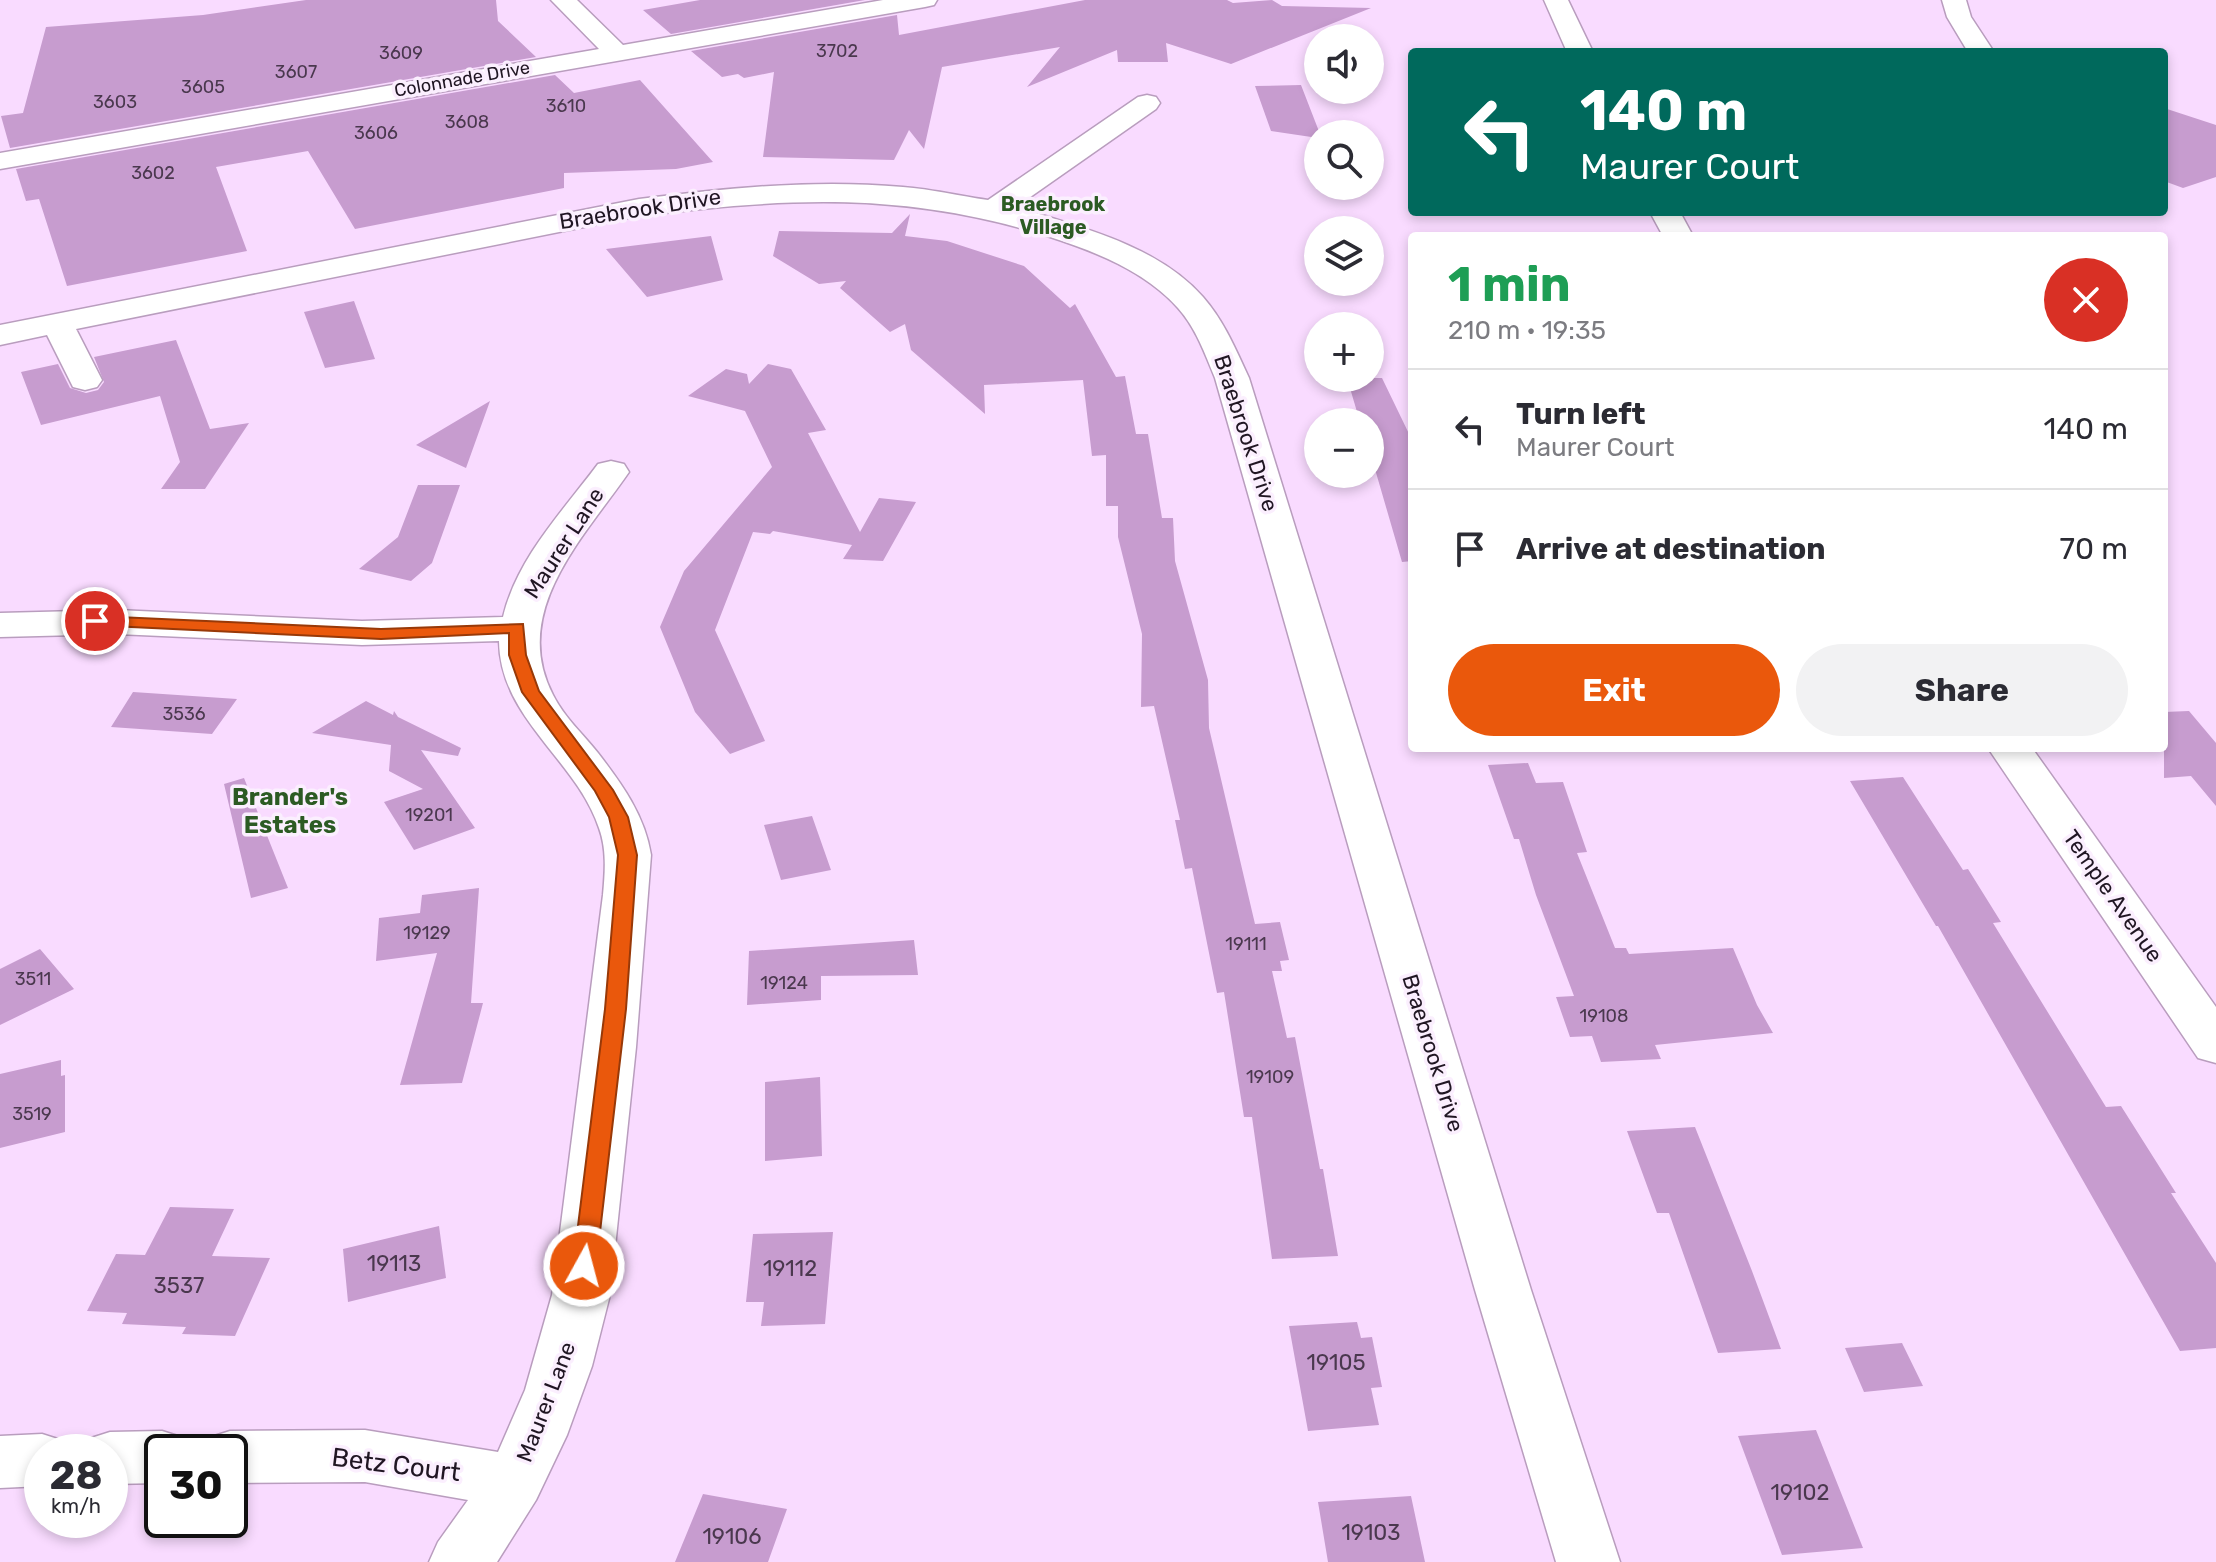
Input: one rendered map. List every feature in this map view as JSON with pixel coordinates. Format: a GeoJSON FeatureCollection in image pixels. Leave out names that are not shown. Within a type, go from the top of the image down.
{"type":"FeatureCollection","features":[{"type":"Feature","properties":{"kind":"street"},"geometry":{"type":"LineString","coordinates":[[563,0],[616,52]]}},
{"type":"Feature","properties":{"kind":"street","name":"Colonnade Drive"},"geometry":{"type":"LineString","coordinates":[[0,161],[925,0]]}},
{"type":"Feature","properties":{"kind":"street"},"geometry":{"type":"LineString","coordinates":[[1556,0],[1578,48]]}},
{"type":"Feature","properties":{"kind":"street"},"geometry":{"type":"LineString","coordinates":[[1954,0],[1959,17],[1978,48]]}},
{"type":"Feature","properties":{"kind":"street"},"geometry":{"type":"LineString","coordinates":[[993,210],[1147,103]]}},
{"type":"Feature","properties":{"kind":"street","name":"Braebrook Drive"},"geometry":{"type":"LineString","coordinates":[[0,335],[552,223],[699,197],[757,193],[836,192],[921,199],[993,210],[1059,229],[1134,261],[1165,280],[1189,301],[1211,329],[1232,378],[1499,1275],[1588,1562]]}},
{"type":"Feature","properties":{"kind":"street"},"geometry":{"type":"LineString","coordinates":[[57,323],[85,380]]}},
{"type":"Feature","properties":{"kind":"street","name":"Maurer Lane"},"geometry":{"type":"LineString","coordinates":[[461,1562],[514,1481],[542,1424],[571,1342],[581,1295],[615,1009],[628,855],[618,817],[604,790],[530,692],[517,655],[517,628],[525,599],[556,548],[611,472]]}},
{"type":"Feature","properties":{"kind":"street"},"geometry":{"type":"LineString","coordinates":[[0,625],[159,623],[381,634],[517,628]]}},
{"type":"Feature","properties":{"kind":"street","name":"Temple Avenue"},"geometry":{"type":"LineString","coordinates":[[2013,752],[2216,1045]]}},
{"type":"Feature","properties":{"kind":"street","name":"Betz Court"},"geometry":{"type":"LineString","coordinates":[[248,1457],[365,1456],[514,1481]]}},
{"type":"Feature","properties":{"kind":"street"},"geometry":{"type":"LineString","coordinates":[[0,1462],[24,1461]]}},
{"type":"Feature","properties":{"kind":"building"},"geometry":{"type":"Polygon","coordinates":[[[306,0],[496,0],[498,21],[536,57],[10,148],[1,116],[23,113],[46,27],[203,15],[306,0]]]}},
{"type":"Feature","properties":{"kind":"building"},"geometry":{"type":"Polygon","coordinates":[[[700,0],[865,0],[671,34],[643,10],[700,0]]]}},
{"type":"Feature","properties":{"kind":"building"},"geometry":{"type":"Polygon","coordinates":[[[1085,0],[1227,0],[1233,3],[1272,0],[1282,6],[1371,8],[1331,24],[1304,24],[1304,35],[1231,64],[1166,43],[1168,62],[1118,62],[1117,50],[1027,87],[1060,47],[942,67],[924,149],[909,130],[894,160],[763,157],[774,72],[744,78],[738,74],[722,77],[691,51],[897,15],[899,35],[1085,0]]]}},
{"type":"Feature","properties":{"kind":"building"},"geometry":{"type":"Polygon","coordinates":[[[555,75],[574,93],[640,80],[713,162],[676,169],[564,173],[564,188],[355,229],[308,151],[216,167],[247,251],[67,286],[39,199],[26,201],[16,169],[555,75]]]}},
{"type":"Feature","properties":{"kind":"building"},"geometry":{"type":"Polygon","coordinates":[[[1301,85],[1304,104],[1308,104],[1315,120],[1304,120],[1304,136],[1271,131],[1255,86],[1301,85]]]}},
{"type":"Feature","properties":{"kind":"building"},"geometry":{"type":"Polygon","coordinates":[[[2168,109],[2216,125],[2216,177],[2183,188],[2168,182],[2168,109]]]}},
{"type":"Feature","properties":{"kind":"building"},"geometry":{"type":"Polygon","coordinates":[[[910,214],[905,236],[947,241],[1024,266],[1070,308],[1075,304],[1116,377],[1125,376],[1136,434],[1148,434],[1162,518],[1173,518],[1175,561],[1208,680],[1209,728],[1255,924],[1280,922],[1289,960],[1280,961],[1282,971],[1272,971],[1287,1038],[1295,1037],[1338,1256],[1272,1259],[1252,1117],[1244,1117],[1224,992],[1217,993],[1192,868],[1185,869],[1175,820],[1180,820],[1154,706],[1141,707],[1142,634],[1118,537],[1118,506],[1106,506],[1106,455],[1092,456],[1083,380],[984,385],[985,414],[911,350],[905,324],[890,332],[840,288],[846,281],[819,284],[773,256],[779,231],[892,233],[910,214]]]}},
{"type":"Feature","properties":{"kind":"building"},"geometry":{"type":"Polygon","coordinates":[[[711,236],[723,280],[647,297],[606,249],[711,236]]]}},
{"type":"Feature","properties":{"kind":"building"},"geometry":{"type":"Polygon","coordinates":[[[354,301],[375,359],[325,368],[304,312],[354,301]]]}},
{"type":"Feature","properties":{"kind":"building"},"geometry":{"type":"Polygon","coordinates":[[[176,340],[210,429],[249,423],[205,489],[161,489],[180,462],[160,396],[41,425],[21,372],[58,364],[70,388],[86,393],[98,390],[104,382],[94,357],[176,340]]]}},
{"type":"Feature","properties":{"kind":"building"},"geometry":{"type":"Polygon","coordinates":[[[768,364],[791,369],[826,430],[808,433],[860,532],[879,498],[916,502],[883,561],[843,559],[852,545],[773,531],[770,534],[753,532],[715,630],[765,741],[730,754],[695,712],[660,627],[684,571],[772,467],[745,411],[688,396],[726,369],[747,374],[749,384],[768,364]]]}},
{"type":"Feature","properties":{"kind":"building"},"geometry":{"type":"Polygon","coordinates":[[[1384,382],[1408,432],[1408,561],[1402,562],[1380,488],[1384,488],[1384,408],[1356,408],[1351,392],[1384,392],[1384,382]]]}},
{"type":"Feature","properties":{"kind":"building"},"geometry":{"type":"Polygon","coordinates":[[[490,401],[466,468],[416,445],[490,401]]]}},
{"type":"Feature","properties":{"kind":"building"},"geometry":{"type":"Polygon","coordinates":[[[418,485],[460,485],[432,563],[411,581],[359,569],[398,537],[418,485]]]}},
{"type":"Feature","properties":{"kind":"building"},"geometry":{"type":"Polygon","coordinates":[[[133,692],[237,699],[212,734],[111,727],[133,692]]]}},
{"type":"Feature","properties":{"kind":"building"},"geometry":{"type":"Polygon","coordinates":[[[366,701],[393,715],[394,711],[398,717],[461,748],[458,756],[421,750],[475,828],[414,850],[384,802],[423,789],[389,771],[391,745],[312,733],[366,701]]]}},
{"type":"Feature","properties":{"kind":"building"},"geometry":{"type":"Polygon","coordinates":[[[2189,711],[2216,743],[2216,806],[2191,776],[2164,778],[2164,752],[2168,752],[2168,712],[2189,711]]]}},
{"type":"Feature","properties":{"kind":"building"},"geometry":{"type":"Polygon","coordinates":[[[1528,763],[1536,783],[1563,782],[1587,852],[1577,853],[1615,948],[1626,948],[1629,954],[1733,948],[1757,1005],[1773,1033],[1655,1045],[1661,1059],[1601,1062],[1592,1036],[1570,1037],[1556,997],[1574,996],[1536,895],[1519,839],[1514,839],[1488,765],[1528,763]]]}},
{"type":"Feature","properties":{"kind":"building"},"geometry":{"type":"Polygon","coordinates":[[[1903,777],[2001,922],[1993,923],[2106,1107],[2121,1106],[2216,1263],[2216,1348],[2180,1351],[1938,926],[1850,781],[1903,777]]]}},
{"type":"Feature","properties":{"kind":"building"},"geometry":{"type":"Polygon","coordinates":[[[244,778],[288,888],[251,898],[224,784],[244,778]]]}},
{"type":"Feature","properties":{"kind":"building"},"geometry":{"type":"Polygon","coordinates":[[[812,816],[831,870],[781,880],[764,825],[812,816]]]}},
{"type":"Feature","properties":{"kind":"building"},"geometry":{"type":"Polygon","coordinates":[[[479,888],[471,1003],[483,1003],[462,1083],[400,1085],[437,953],[376,961],[379,918],[420,913],[422,895],[479,888]]]}},
{"type":"Feature","properties":{"kind":"building"},"geometry":{"type":"Polygon","coordinates":[[[914,940],[918,975],[821,976],[821,1000],[747,1005],[749,951],[914,940]]]}},
{"type":"Feature","properties":{"kind":"building"},"geometry":{"type":"Polygon","coordinates":[[[40,949],[74,989],[0,1025],[0,969],[40,949]]]}},
{"type":"Feature","properties":{"kind":"building"},"geometry":{"type":"Polygon","coordinates":[[[61,1060],[61,1076],[65,1075],[65,1132],[0,1148],[0,1074],[61,1060]]]}},
{"type":"Feature","properties":{"kind":"building"},"geometry":{"type":"Polygon","coordinates":[[[820,1077],[822,1156],[765,1161],[765,1082],[820,1077]]]}},
{"type":"Feature","properties":{"kind":"building"},"geometry":{"type":"Polygon","coordinates":[[[1695,1127],[1781,1349],[1718,1353],[1669,1213],[1657,1213],[1627,1131],[1695,1127]]]}},
{"type":"Feature","properties":{"kind":"building"},"geometry":{"type":"Polygon","coordinates":[[[170,1207],[234,1209],[212,1256],[270,1258],[235,1336],[182,1334],[186,1327],[122,1324],[127,1313],[87,1311],[116,1254],[145,1255],[170,1207]]]}},
{"type":"Feature","properties":{"kind":"building"},"geometry":{"type":"Polygon","coordinates":[[[439,1226],[446,1278],[348,1302],[343,1249],[439,1226]]]}},
{"type":"Feature","properties":{"kind":"building"},"geometry":{"type":"Polygon","coordinates":[[[833,1232],[825,1324],[761,1326],[764,1302],[746,1302],[753,1234],[833,1232]]]}},
{"type":"Feature","properties":{"kind":"building"},"geometry":{"type":"Polygon","coordinates":[[[1357,1322],[1361,1338],[1372,1337],[1382,1387],[1371,1388],[1379,1425],[1308,1431],[1289,1326],[1357,1322]]]}},
{"type":"Feature","properties":{"kind":"building"},"geometry":{"type":"Polygon","coordinates":[[[1902,1343],[1923,1386],[1864,1392],[1845,1348],[1902,1343]]]}},
{"type":"Feature","properties":{"kind":"building"},"geometry":{"type":"Polygon","coordinates":[[[1816,1430],[1863,1548],[1782,1555],[1738,1436],[1816,1430]]]}},
{"type":"Feature","properties":{"kind":"building"},"geometry":{"type":"Polygon","coordinates":[[[703,1494],[787,1509],[768,1562],[675,1562],[703,1494]]]}},
{"type":"Feature","properties":{"kind":"building"},"geometry":{"type":"Polygon","coordinates":[[[1411,1496],[1425,1562],[1328,1562],[1318,1502],[1411,1496]]]}},
{"type":"Feature","properties":{"kind":"district","name":"Braebrook Village"},"geometry":{"type":"Point","coordinates":[1053,216]}},
{"type":"Feature","properties":{"kind":"district","name":"Brander's Estates"},"geometry":{"type":"Point","coordinates":[290,811]}},
{"type":"Feature","properties":{"kind":"route"},"geometry":{"type":"LineString","coordinates":[[95,621],[381,634],[517,628],[517,655],[530,692],[604,790],[618,817],[628,855],[615,1009],[584,1266]]}}]}
